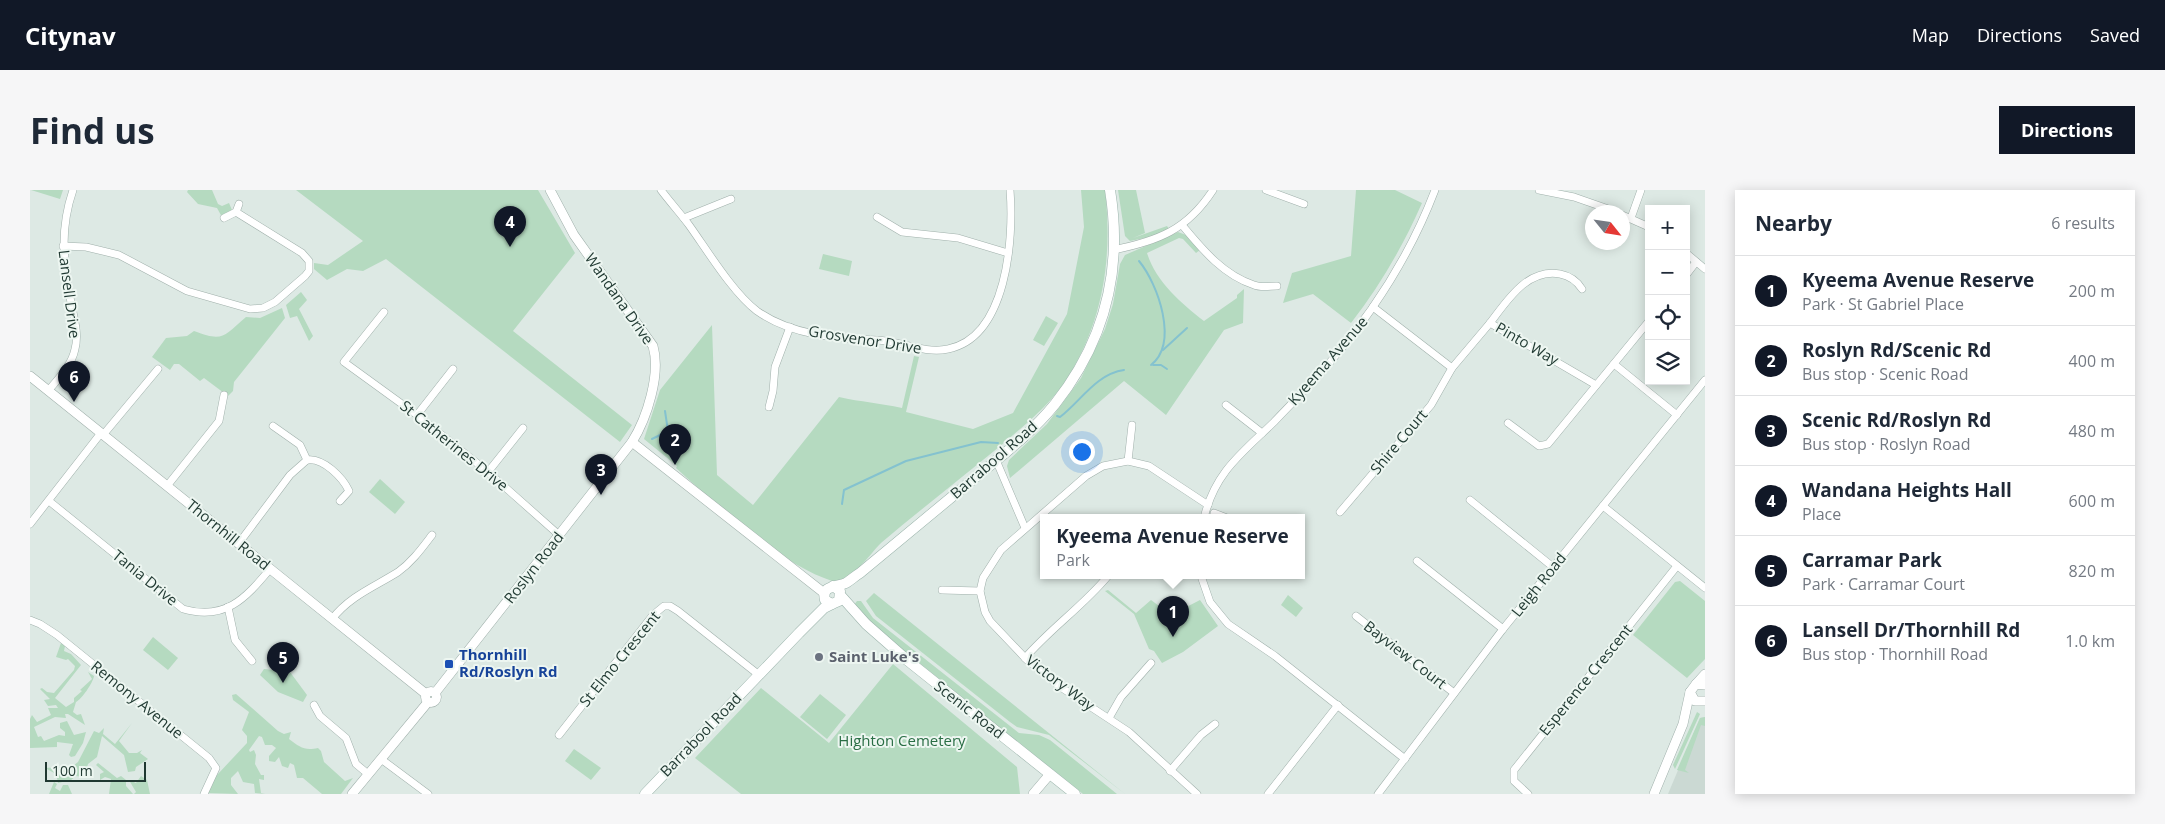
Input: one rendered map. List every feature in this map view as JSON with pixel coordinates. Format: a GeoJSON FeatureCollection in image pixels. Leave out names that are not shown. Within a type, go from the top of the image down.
{"type":"FeatureCollection","features":[{"type":"Feature","properties":{"kind":"main road","name":"Barrabool Road"},"geometry":{"type":"LineString","coordinates":[[799,633],[828,591],[848,582],[1015,446],[1055,404],[1085,360],[1104,320],[1113,270],[1113,210],[1110,190]]}},
{"type":"Feature","properties":{"kind":"main road","name":"Barrabool Road"},"geometry":{"type":"LineString","coordinates":[[645,794],[799,633],[824,608],[837,600],[848,582]]}},
{"type":"Feature","properties":{"kind":"main road"},"geometry":{"type":"LineString","coordinates":[[838,588],[837,600],[825,600],[828,591],[838,588]]}},
{"type":"Feature","properties":{"kind":"main road","name":"Scenic Road"},"geometry":{"type":"LineString","coordinates":[[837,600],[907,660],[1075,794]]}},
{"type":"Feature","properties":{"kind":"street","name":"Lansell Drive"},"geometry":{"type":"LineString","coordinates":[[48,390],[67,367],[76,350],[75,324],[63,246],[64,219],[73,190]]}},
{"type":"Feature","properties":{"kind":"street","name":"Wandana Drive"},"geometry":{"type":"LineString","coordinates":[[550,190],[578,241],[653,346],[657,367],[656,378],[632,442]]}},
{"type":"Feature","properties":{"kind":"street","name":"Grosvenor Drive"},"geometry":{"type":"LineString","coordinates":[[661,190],[747,301],[757,310],[790,327],[841,339],[889,341],[928,350],[948,349],[972,339],[986,324],[1001,286],[1008,253],[1011,222],[1010,190]]}},
{"type":"Feature","properties":{"kind":"street"},"geometry":{"type":"LineString","coordinates":[[1113,250],[1165,236],[1182,225],[1201,206],[1213,190]]}},
{"type":"Feature","properties":{"kind":"street"},"geometry":{"type":"LineString","coordinates":[[1266,190],[1304,204]]}},
{"type":"Feature","properties":{"kind":"street","name":"Kyeema Avenue"},"geometry":{"type":"LineString","coordinates":[[1205,514],[1208,505],[1231,462],[1262,433],[1331,361],[1374,307],[1410,247],[1436,190]]}},
{"type":"Feature","properties":{"kind":"street"},"geometry":{"type":"LineString","coordinates":[[1539,190],[1574,197],[1596,205]]}},
{"type":"Feature","properties":{"kind":"street"},"geometry":{"type":"LineString","coordinates":[[1641,190],[1631,218],[1645,225]]}},
{"type":"Feature","properties":{"kind":"street"},"geometry":{"type":"LineString","coordinates":[[684,218],[731,199]]}},
{"type":"Feature","properties":{"kind":"street"},"geometry":{"type":"LineString","coordinates":[[224,218],[236,212],[239,204]]}},
{"type":"Feature","properties":{"kind":"street"},"geometry":{"type":"LineString","coordinates":[[63,246],[86,247],[118,255],[187,291],[250,309],[263,308],[275,302],[305,276],[309,271],[309,261],[302,253],[236,212]]}},
{"type":"Feature","properties":{"kind":"street"},"geometry":{"type":"LineString","coordinates":[[877,217],[902,232],[958,238],[1008,253]]}},
{"type":"Feature","properties":{"kind":"street"},"geometry":{"type":"LineString","coordinates":[[1182,225],[1201,248],[1225,269],[1256,286],[1278,286]]}},
{"type":"Feature","properties":{"kind":"street"},"geometry":{"type":"LineString","coordinates":[[1690,257],[1705,269]]}},
{"type":"Feature","properties":{"kind":"street"},"geometry":{"type":"LineString","coordinates":[[1690,269],[1696,262]]}},
{"type":"Feature","properties":{"kind":"street"},"geometry":{"type":"LineString","coordinates":[[1490,323],[1521,286],[1538,276],[1562,275],[1575,280],[1582,289]]}},
{"type":"Feature","properties":{"kind":"street"},"geometry":{"type":"LineString","coordinates":[[1374,307],[1452,368]]}},
{"type":"Feature","properties":{"kind":"street","name":"St Catherines Drive"},"geometry":{"type":"LineString","coordinates":[[384,312],[344,362],[488,472],[559,535]]}},
{"type":"Feature","properties":{"kind":"street","name":"Pinto Way"},"geometry":{"type":"LineString","coordinates":[[1452,368],[1490,323],[1596,385]]}},
{"type":"Feature","properties":{"kind":"street"},"geometry":{"type":"LineString","coordinates":[[1508,423],[1535,444],[1544,446],[1553,440],[1645,326]]}},
{"type":"Feature","properties":{"kind":"street"},"geometry":{"type":"LineString","coordinates":[[768,408],[773,391],[775,367],[790,327]]}},
{"type":"Feature","properties":{"kind":"street"},"geometry":{"type":"LineString","coordinates":[[1614,364],[1677,414]]}},
{"type":"Feature","properties":{"kind":"street"},"geometry":{"type":"LineString","coordinates":[[30,524],[158,368]]}},
{"type":"Feature","properties":{"kind":"street","name":"Shire Court"},"geometry":{"type":"LineString","coordinates":[[1340,512],[1431,405],[1452,368]]}},
{"type":"Feature","properties":{"kind":"street"},"geometry":{"type":"LineString","coordinates":[[417,416],[453,369]]}},
{"type":"Feature","properties":{"kind":"street","name":"Thornhill Road"},"geometry":{"type":"LineString","coordinates":[[30,376],[429,696]]}},
{"type":"Feature","properties":{"kind":"street","name":"Leigh Road"},"geometry":{"type":"LineString","coordinates":[[1378,794],[1503,629],[1705,380]]}},
{"type":"Feature","properties":{"kind":"street"},"geometry":{"type":"LineString","coordinates":[[167,486],[216,426],[222,411],[224,395]]}},
{"type":"Feature","properties":{"kind":"street"},"geometry":{"type":"LineString","coordinates":[[1226,405],[1262,433]]}},
{"type":"Feature","properties":{"kind":"street"},"geometry":{"type":"LineString","coordinates":[[1128,461],[1132,425]]}},
{"type":"Feature","properties":{"kind":"street"},"geometry":{"type":"LineString","coordinates":[[273,426],[299,444],[307,460]]}},
{"type":"Feature","properties":{"kind":"street"},"geometry":{"type":"LineString","coordinates":[[488,472],[524,428]]}},
{"type":"Feature","properties":{"kind":"street"},"geometry":{"type":"LineString","coordinates":[[632,442],[807,580],[828,591]]}},
{"type":"Feature","properties":{"kind":"street","name":"Roslyn Road"},"geometry":{"type":"LineString","coordinates":[[352,794],[382,759],[429,696],[632,442]]}},
{"type":"Feature","properties":{"kind":"street"},"geometry":{"type":"LineString","coordinates":[[239,543],[289,477],[307,460],[315,460],[330,469],[351,489],[340,501]]}},
{"type":"Feature","properties":{"kind":"street"},"geometry":{"type":"LineString","coordinates":[[996,460],[1025,528]]}},
{"type":"Feature","properties":{"kind":"street"},"geometry":{"type":"LineString","coordinates":[[1042,514],[1098,468],[1112,462],[1128,461],[1154,468],[1208,505]]}},
{"type":"Feature","properties":{"kind":"street"},"geometry":{"type":"LineString","coordinates":[[1470,500],[1553,567]]}},
{"type":"Feature","properties":{"kind":"street","name":"Tania Drive"},"geometry":{"type":"LineString","coordinates":[[49,501],[183,608],[206,613],[228,607],[239,602],[270,569]]}},
{"type":"Feature","properties":{"kind":"street"},"geometry":{"type":"LineString","coordinates":[[1604,506],[1705,588]]}},
{"type":"Feature","properties":{"kind":"street"},"geometry":{"type":"LineString","coordinates":[[942,590],[980,591],[983,578],[990,564],[1025,528],[1040,516]]}},
{"type":"Feature","properties":{"kind":"street"},"geometry":{"type":"LineString","coordinates":[[332,619],[352,598],[398,572],[410,562],[432,535]]}},
{"type":"Feature","properties":{"kind":"street"},"geometry":{"type":"LineString","coordinates":[[1417,561],[1503,629]]}},
{"type":"Feature","properties":{"kind":"street","name":"Esperence Crescent"},"geometry":{"type":"LineString","coordinates":[[1528,794],[1514,780],[1514,770],[1677,566]]}},
{"type":"Feature","properties":{"kind":"street"},"geometry":{"type":"LineString","coordinates":[[1025,658],[1043,637],[1089,599],[1106,579]]}},
{"type":"Feature","properties":{"kind":"street"},"geometry":{"type":"LineString","coordinates":[[1202,579],[1210,602],[1228,624],[1267,650],[1405,758]]}},
{"type":"Feature","properties":{"kind":"street","name":"Victory Way"},"geometry":{"type":"LineString","coordinates":[[980,591],[985,612],[990,621],[1025,658],[1059,686],[1143,743],[1196,794]]}},
{"type":"Feature","properties":{"kind":"street","name":"St Elmo Crescent"},"geometry":{"type":"LineString","coordinates":[[559,735],[656,612],[664,606],[675,609],[759,674]]}},
{"type":"Feature","properties":{"kind":"street"},"geometry":{"type":"LineString","coordinates":[[228,607],[235,640],[252,661]]}},
{"type":"Feature","properties":{"kind":"street","name":"Bayview Court"},"geometry":{"type":"LineString","coordinates":[[1356,616],[1454,693]]}},
{"type":"Feature","properties":{"kind":"street","name":"Remony Avenue"},"geometry":{"type":"LineString","coordinates":[[30,620],[57,635],[209,758],[216,768],[204,794]]}},
{"type":"Feature","properties":{"kind":"street"},"geometry":{"type":"LineString","coordinates":[[1108,718],[1121,697],[1150,663]]}},
{"type":"Feature","properties":{"kind":"street"},"geometry":{"type":"LineString","coordinates":[[1654,794],[1683,724],[1690,692],[1701,685],[1705,674]]}},
{"type":"Feature","properties":{"kind":"street"},"geometry":{"type":"LineString","coordinates":[[1683,724],[1704,702],[1692,699],[1690,692]]}},
{"type":"Feature","properties":{"kind":"street"},"geometry":{"type":"LineString","coordinates":[[314,705],[320,716],[346,738],[356,764],[368,774]]}},
{"type":"Feature","properties":{"kind":"street"},"geometry":{"type":"LineString","coordinates":[[1268,794],[1338,706]]}},
{"type":"Feature","properties":{"kind":"street"},"geometry":{"type":"LineString","coordinates":[[1170,771],[1201,735],[1215,724]]}},
{"type":"Feature","properties":{"kind":"street"},"geometry":{"type":"LineString","coordinates":[[382,759],[428,794]]}},
{"type":"Feature","properties":{"kind":"street"},"geometry":{"type":"LineString","coordinates":[[1033,794],[1050,774]]}},
{"type":"Feature","properties":{"kind":"shaded area"},"geometry":{"type":"Polygon","coordinates":[[[1705,717],[1705,794],[1668,794],[1700,718],[1705,717]]]}},
{"type":"Feature","properties":{"kind":"green space"},"geometry":{"type":"Polygon","coordinates":[[[31,190],[63,190],[60,199],[31,190]]]}},
{"type":"Feature","properties":{"kind":"green space"},"geometry":{"type":"Polygon","coordinates":[[[188,190],[212,190],[218,204],[222,206],[229,203],[232,210],[222,217],[217,208],[198,204],[187,192],[188,190]]]}},
{"type":"Feature","properties":{"kind":"green space"},"geometry":{"type":"Polygon","coordinates":[[[296,190],[538,190],[575,253],[513,331],[632,425],[620,442],[386,259],[363,271],[347,269],[327,280],[314,269],[314,263],[328,265],[363,241],[296,190]]]}},
{"type":"Feature","properties":{"kind":"green space"},"geometry":{"type":"Polygon","coordinates":[[[1081,190],[1105,190],[1107,215],[1106,266],[1096,314],[1088,338],[1064,383],[1050,401],[1025,425],[881,543],[860,567],[847,577],[832,581],[812,573],[770,548],[729,516],[676,468],[677,466],[644,439],[660,390],[712,325],[717,475],[753,505],[839,397],[902,408],[914,356],[919,357],[906,412],[973,429],[1013,413],[1067,314],[1084,227],[1081,190]]]}},
{"type":"Feature","properties":{"kind":"green space"},"geometry":{"type":"Polygon","coordinates":[[[1118,190],[1136,190],[1145,233],[1133,238],[1167,226],[1169,229],[1155,236],[1130,241],[1125,236],[1118,190]]]}},
{"type":"Feature","properties":{"kind":"green space"},"geometry":{"type":"Polygon","coordinates":[[[1356,190],[1395,190],[1422,203],[1407,235],[1381,280],[1351,323],[1313,294],[1283,303],[1292,273],[1351,256],[1356,190]]]}},
{"type":"Feature","properties":{"kind":"green space"},"geometry":{"type":"Polygon","coordinates":[[[1178,232],[1186,235],[1200,250],[1196,253],[1183,239],[1179,238],[1147,253],[1151,264],[1163,283],[1178,299],[1204,321],[1237,298],[1237,295],[1244,289],[1243,323],[1224,330],[1166,415],[1124,381],[1010,478],[1007,466],[1009,460],[1047,424],[1081,378],[1105,329],[1113,304],[1120,264],[1125,255],[1178,232]]]}},
{"type":"Feature","properties":{"kind":"green space"},"geometry":{"type":"Polygon","coordinates":[[[823,254],[852,261],[849,276],[819,269],[823,254]]]}},
{"type":"Feature","properties":{"kind":"green space"},"geometry":{"type":"Polygon","coordinates":[[[301,292],[307,300],[299,309],[313,336],[309,341],[297,316],[290,318],[286,305],[301,292]]]}},
{"type":"Feature","properties":{"kind":"green space"},"geometry":{"type":"Polygon","coordinates":[[[282,308],[285,318],[234,382],[233,391],[228,396],[204,378],[200,381],[179,364],[174,364],[170,370],[152,357],[166,338],[187,336],[194,331],[211,336],[222,336],[246,317],[260,318],[282,308]]]}},
{"type":"Feature","properties":{"kind":"green space"},"geometry":{"type":"Polygon","coordinates":[[[1046,316],[1058,323],[1044,346],[1033,340],[1046,316]]]}},
{"type":"Feature","properties":{"kind":"green space"},"geometry":{"type":"Polygon","coordinates":[[[380,479],[405,502],[395,514],[369,492],[380,479]]]}},
{"type":"Feature","properties":{"kind":"green space"},"geometry":{"type":"Polygon","coordinates":[[[1680,581],[1705,601],[1705,659],[1687,678],[1633,635],[1675,582],[1680,581]]]}},
{"type":"Feature","properties":{"kind":"green space"},"geometry":{"type":"Polygon","coordinates":[[[1108,590],[1136,613],[1151,600],[1171,615],[1200,600],[1218,626],[1183,652],[1162,663],[1154,651],[1149,649],[1134,614],[1105,591],[1108,590]]]}},
{"type":"Feature","properties":{"kind":"green space"},"geometry":{"type":"Polygon","coordinates":[[[874,593],[1125,794],[1049,735],[1017,727],[1010,722],[876,616],[866,601],[874,593]]]}},
{"type":"Feature","properties":{"kind":"green space"},"geometry":{"type":"Polygon","coordinates":[[[1288,595],[1303,608],[1296,617],[1281,605],[1288,595]]]}},
{"type":"Feature","properties":{"kind":"green space"},"geometry":{"type":"Polygon","coordinates":[[[857,601],[861,601],[873,618],[1019,733],[1039,735],[1050,740],[1117,794],[1083,794],[872,625],[854,605],[857,601]]]}},
{"type":"Feature","properties":{"kind":"green space"},"geometry":{"type":"Polygon","coordinates":[[[153,637],[178,658],[168,670],[143,650],[153,637]]]}},
{"type":"Feature","properties":{"kind":"green space"},"geometry":{"type":"Polygon","coordinates":[[[61,643],[65,646],[64,651],[71,654],[81,665],[55,698],[66,707],[74,702],[74,698],[82,691],[80,690],[92,679],[88,672],[94,676],[86,691],[76,702],[73,712],[77,715],[81,714],[85,725],[65,714],[66,718],[55,717],[34,727],[38,737],[41,736],[44,741],[59,735],[65,736],[65,732],[60,728],[60,723],[67,721],[74,735],[86,732],[83,743],[75,756],[71,757],[69,755],[73,744],[57,742],[57,747],[30,748],[30,719],[32,715],[37,722],[51,715],[48,708],[58,708],[56,705],[48,706],[44,700],[50,699],[40,689],[42,688],[47,692],[54,693],[74,670],[75,666],[68,659],[56,657],[61,643]]]}},
{"type":"Feature","properties":{"kind":"green space","name":"Highton Cemetery"},"geometry":{"type":"Polygon","coordinates":[[[893,664],[1017,767],[1020,794],[741,794],[695,758],[761,688],[829,743],[893,664]]]}},
{"type":"Feature","properties":{"kind":"green space"},"geometry":{"type":"Polygon","coordinates":[[[264,669],[290,672],[307,695],[303,702],[278,692],[260,675],[264,669]]]}},
{"type":"Feature","properties":{"kind":"green space"},"geometry":{"type":"Polygon","coordinates":[[[236,694],[278,731],[284,734],[291,732],[289,739],[302,748],[318,748],[321,751],[324,762],[345,781],[353,778],[341,794],[322,794],[303,778],[297,778],[294,765],[290,763],[288,768],[282,766],[279,757],[275,762],[269,761],[269,756],[276,748],[272,745],[265,745],[262,737],[259,736],[249,750],[250,752],[254,750],[256,755],[255,764],[261,775],[264,775],[264,780],[259,779],[261,793],[265,794],[255,793],[254,784],[243,782],[238,771],[231,778],[231,785],[238,794],[206,793],[217,775],[247,743],[247,736],[242,730],[249,712],[233,700],[232,695],[236,694]]]}},
{"type":"Feature","properties":{"kind":"green space"},"geometry":{"type":"Polygon","coordinates":[[[820,694],[846,715],[827,739],[800,717],[820,694]]]}},
{"type":"Feature","properties":{"kind":"green space"},"geometry":{"type":"Polygon","coordinates":[[[1697,712],[1700,714],[1675,769],[1673,765],[1697,712]]]}},
{"type":"Feature","properties":{"kind":"green space"},"geometry":{"type":"Polygon","coordinates":[[[1705,717],[1705,726],[1701,725],[1685,770],[1689,773],[1677,770],[1700,718],[1705,717]]]}},
{"type":"Feature","properties":{"kind":"green space"},"geometry":{"type":"Polygon","coordinates":[[[132,723],[119,741],[129,753],[137,753],[142,750],[140,753],[148,759],[136,767],[135,771],[128,772],[124,755],[102,736],[97,757],[88,764],[84,777],[76,776],[71,780],[58,783],[56,774],[45,768],[73,766],[78,762],[94,731],[99,733],[104,728],[103,734],[115,744],[132,723]]]}},
{"type":"Feature","properties":{"kind":"green space"},"geometry":{"type":"Polygon","coordinates":[[[574,749],[601,768],[591,780],[565,761],[574,749]]]}},
{"type":"Feature","properties":{"kind":"green space"},"geometry":{"type":"Polygon","coordinates":[[[98,763],[117,778],[121,776],[126,780],[126,786],[133,794],[109,794],[111,779],[105,777],[100,780],[100,774],[104,772],[96,765],[98,763]]]}},
{"type":"Feature","properties":{"kind":"green space"},"geometry":{"type":"Polygon","coordinates":[[[141,776],[147,780],[150,794],[134,794],[136,792],[129,780],[136,783],[141,776]]]}},
{"type":"Feature","properties":{"kind":"green space"},"geometry":{"type":"Polygon","coordinates":[[[54,782],[57,784],[55,788],[60,791],[63,785],[68,785],[72,794],[49,794],[54,782]]]}},
{"type":"Feature","properties":{"kind":"waterway"},"geometry":{"type":"LineString","coordinates":[[1139,261],[1159,298],[1165,328],[1164,343],[1159,355],[1151,365]]}},
{"type":"Feature","properties":{"kind":"waterway"},"geometry":{"type":"LineString","coordinates":[[1163,350],[1187,328]]}},
{"type":"Feature","properties":{"kind":"waterway"},"geometry":{"type":"LineString","coordinates":[[1153,365],[1161,365],[1167,369]]}},
{"type":"Feature","properties":{"kind":"waterway"},"geometry":{"type":"LineString","coordinates":[[1057,416],[1060,417],[1068,411],[1097,382],[1124,370]]}},
{"type":"Feature","properties":{"kind":"waterway"},"geometry":{"type":"LineString","coordinates":[[652,439],[668,431],[665,411]]}},
{"type":"Feature","properties":{"kind":"waterway"},"geometry":{"type":"LineString","coordinates":[[668,431],[669,439]]}},
{"type":"Feature","properties":{"kind":"waterway"},"geometry":{"type":"LineString","coordinates":[[842,504],[844,490],[906,461],[981,442],[998,443]]}},
{"type":"Feature","properties":{"kind":"place","name":"Wandana Heights Hall"},"geometry":{"type":"Point","coordinates":[510,247]}},
{"type":"Feature","properties":{"kind":"place","name":"Lansell Dr/Thornhill Rd"},"geometry":{"type":"Point","coordinates":[74,402]}},
{"type":"Feature","properties":{"kind":"place","name":"Roslyn Rd/Scenic Rd"},"geometry":{"type":"Point","coordinates":[675,465]}},
{"type":"Feature","properties":{"kind":"place","name":"Scenic Rd/Roslyn Rd"},"geometry":{"type":"Point","coordinates":[601,495]}},
{"type":"Feature","properties":{"kind":"place","name":"Kyeema Avenue Reserve"},"geometry":{"type":"Point","coordinates":[1173,637]}},
{"type":"Feature","properties":{"kind":"place","name":"Saint Luke's"},"geometry":{"type":"Point","coordinates":[819,657]}},
{"type":"Feature","properties":{"kind":"place","name":"Thornhill Rd/Roslyn Rd"},"geometry":{"type":"Point","coordinates":[449,664]}},
{"type":"Feature","properties":{"kind":"place","name":"Carramar Park"},"geometry":{"type":"Point","coordinates":[283,683]}}]}
